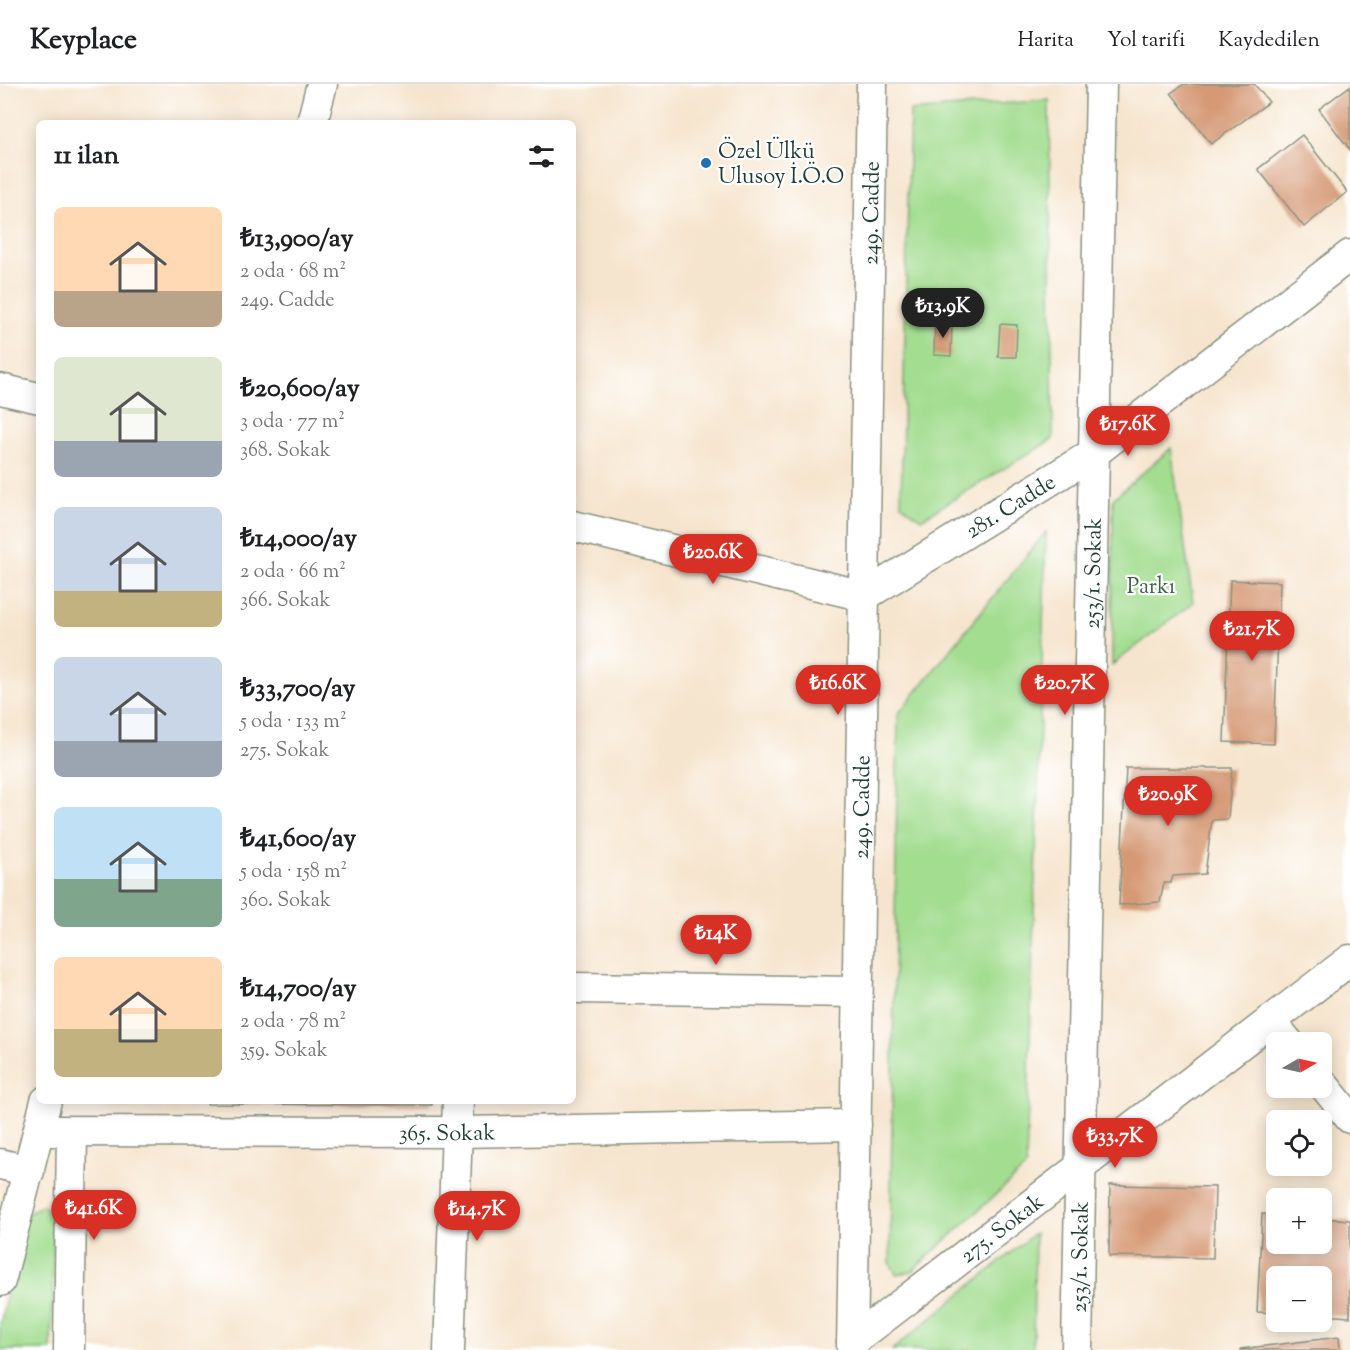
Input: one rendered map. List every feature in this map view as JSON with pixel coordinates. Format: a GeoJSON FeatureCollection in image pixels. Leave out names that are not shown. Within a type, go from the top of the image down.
{"type":"FeatureCollection","features":[{"type":"Feature","properties":{"kind":"street"},"geometry":{"type":"LineString","coordinates":[[313,120],[322,84]]}},
{"type":"Feature","properties":{"kind":"street","name":"249. Cadde"},"geometry":{"type":"LineString","coordinates":[[852,1346],[872,84]]}},
{"type":"Feature","properties":{"kind":"street","name":"253/1. Sokak"},"geometry":{"type":"LineString","coordinates":[[1077,1350],[1101,84]]}},
{"type":"Feature","properties":{"kind":"street","name":"281. Cadde"},"geometry":{"type":"LineString","coordinates":[[864,596],[1094,453],[1350,255]]}},
{"type":"Feature","properties":{"kind":"street"},"geometry":{"type":"LineString","coordinates":[[0,389],[36,397]]}},
{"type":"Feature","properties":{"kind":"street"},"geometry":{"type":"LineString","coordinates":[[576,527],[864,596]]}},
{"type":"Feature","properties":{"kind":"street","name":"275. Sokak"},"geometry":{"type":"LineString","coordinates":[[1279,1032],[1345,973]]}},
{"type":"Feature","properties":{"kind":"street"},"geometry":{"type":"LineString","coordinates":[[576,988],[857,992]]}},
{"type":"Feature","properties":{"kind":"street","name":"275. Sokak"},"geometry":{"type":"LineString","coordinates":[[852,1346],[1081,1165],[1266,1041]]}},
{"type":"Feature","properties":{"kind":"street"},"geometry":{"type":"LineString","coordinates":[[1332,1096],[1350,1118]]}},
{"type":"Feature","properties":{"kind":"street"},"geometry":{"type":"LineString","coordinates":[[0,1281],[45,1104]]}},
{"type":"Feature","properties":{"kind":"street"},"geometry":{"type":"LineString","coordinates":[[449,1350],[458,1104]]}},
{"type":"Feature","properties":{"kind":"street","name":"365. Sokak"},"geometry":{"type":"LineString","coordinates":[[39,1131],[457,1132],[855,1125]]}},
{"type":"Feature","properties":{"kind":"street"},"geometry":{"type":"LineString","coordinates":[[69,1350],[72,1132]]}},
{"type":"Feature","properties":{"kind":"street"},"geometry":{"type":"LineString","coordinates":[[0,1164],[28,1171]]}},
{"type":"Feature","properties":{"kind":"green space"},"geometry":{"type":"Polygon","coordinates":[[[1049,100],[1053,439],[921,519],[901,504],[910,111],[1049,100]]]}},
{"type":"Feature","properties":{"kind":"green space","name":"Parkı"},"geometry":{"type":"Polygon","coordinates":[[[1171,448],[1193,603],[1112,665],[1113,499],[1171,448]]]}},
{"type":"Feature","properties":{"kind":"green space"},"geometry":{"type":"Polygon","coordinates":[[[1046,532],[1026,1167],[911,1272],[896,1274],[890,1263],[898,714],[1046,532]]]}},
{"type":"Feature","properties":{"kind":"green space"},"geometry":{"type":"Polygon","coordinates":[[[42,1205],[54,1214],[51,1350],[0,1350],[0,1324],[26,1215],[42,1205]]]}},
{"type":"Feature","properties":{"kind":"green space"},"geometry":{"type":"Polygon","coordinates":[[[1035,1233],[1033,1350],[892,1350],[1035,1233]]]}},
{"type":"Feature","properties":{"kind":"building"},"geometry":{"type":"Polygon","coordinates":[[[1184,84],[1254,84],[1269,102],[1211,144],[1171,93],[1184,84]]]}},
{"type":"Feature","properties":{"kind":"building"},"geometry":{"type":"Polygon","coordinates":[[[1350,86],[1350,150],[1319,109],[1350,86]]]}},
{"type":"Feature","properties":{"kind":"building"},"geometry":{"type":"Polygon","coordinates":[[[1302,135],[1347,192],[1304,227],[1258,169],[1302,135]]]}},
{"type":"Feature","properties":{"kind":"building"},"geometry":{"type":"Polygon","coordinates":[[[935,322],[952,323],[951,356],[934,355],[935,322]]]}},
{"type":"Feature","properties":{"kind":"building"},"geometry":{"type":"Polygon","coordinates":[[[1000,324],[1017,325],[1016,357],[998,357],[1000,324]]]}},
{"type":"Feature","properties":{"kind":"building"},"geometry":{"type":"Polygon","coordinates":[[[1230,580],[1280,582],[1274,744],[1224,742],[1230,580]]]}},
{"type":"Feature","properties":{"kind":"building"},"geometry":{"type":"Polygon","coordinates":[[[1126,768],[1232,768],[1228,819],[1212,820],[1205,874],[1173,876],[1171,883],[1164,883],[1160,902],[1119,905],[1126,768]]]}},
{"type":"Feature","properties":{"kind":"building"},"geometry":{"type":"Polygon","coordinates":[[[207,1104],[432,1104],[432,1105],[207,1104]]]}},
{"type":"Feature","properties":{"kind":"building"},"geometry":{"type":"Polygon","coordinates":[[[1110,1185],[1215,1187],[1213,1258],[1109,1256],[1110,1185]]]}},
{"type":"Feature","properties":{"kind":"building"},"geometry":{"type":"Polygon","coordinates":[[[1262,1214],[1266,1214],[1266,1254],[1332,1254],[1332,1219],[1350,1220],[1350,1317],[1332,1316],[1332,1266],[1266,1266],[1266,1312],[1257,1312],[1262,1214]]]}},
{"type":"Feature","properties":{"kind":"building"},"geometry":{"type":"Polygon","coordinates":[[[1339,1337],[1340,1350],[1241,1350],[1241,1349],[1339,1337]]]}},
{"type":"Feature","properties":{"kind":"place","name":"Özel Ülkü Ulusoy İ.Ö.O"},"geometry":{"type":"Point","coordinates":[706,163]}}]}
